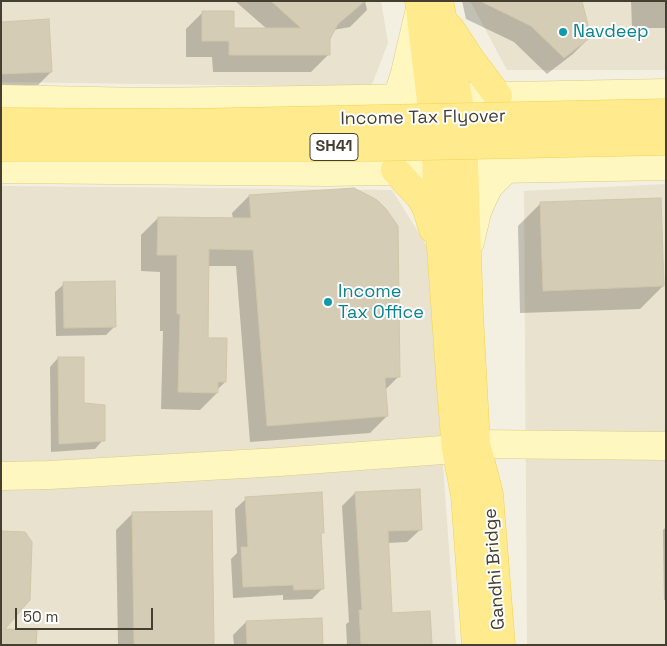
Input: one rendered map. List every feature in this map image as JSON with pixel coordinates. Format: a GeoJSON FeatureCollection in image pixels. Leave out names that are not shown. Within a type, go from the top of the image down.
{"type":"FeatureCollection","features":[{"type":"Feature","properties":{"kind":"main road"},"geometry":{"type":"LineString","coordinates":[[430,7],[498,96]]}},
{"type":"Feature","properties":{"kind":"main road"},"geometry":{"type":"LineString","coordinates":[[430,7],[458,97],[463,133],[469,314],[466,447]]}},
{"type":"Feature","properties":{"kind":"main road"},"geometry":{"type":"LineString","coordinates":[[430,7],[431,98],[436,142],[442,257],[466,447],[477,495]]}},
{"type":"Feature","properties":{"kind":"main road"},"geometry":{"type":"LineString","coordinates":[[397,98],[430,7]]}},
{"type":"Feature","properties":{"kind":"main road"},"geometry":{"type":"LineString","coordinates":[[1,99],[151,102],[666,93]]}},
{"type":"Feature","properties":{"kind":"main road","name":"Income Tax Flyover"},"geometry":{"type":"LineString","coordinates":[[1,122],[187,123],[666,113]]}},
{"type":"Feature","properties":{"kind":"main road","name":"Income Tax Flyover"},"geometry":{"type":"LineString","coordinates":[[1,147],[375,147],[666,141]]}},
{"type":"Feature","properties":{"kind":"main road"},"geometry":{"type":"LineString","coordinates":[[1,169],[133,171],[436,170],[666,166]]}},
{"type":"Feature","properties":{"kind":"main road"},"geometry":{"type":"LineString","coordinates":[[468,252],[477,212],[484,196],[489,186],[506,169]]}},
{"type":"Feature","properties":{"kind":"main road"},"geometry":{"type":"LineString","coordinates":[[395,170],[421,198],[427,210],[442,257]]}},
{"type":"Feature","properties":{"kind":"main road"},"geometry":{"type":"LineString","coordinates":[[1,476],[260,463],[466,447],[666,446]]}},
{"type":"Feature","properties":{"kind":"main road","name":"Gandhi Bridge"},"geometry":{"type":"LineString","coordinates":[[476,645],[477,495]]}},
{"type":"Feature","properties":{"kind":"main road","name":"Gandhi Bridge"},"geometry":{"type":"LineString","coordinates":[[477,495],[501,645]]}},
{"type":"Feature","properties":{"kind":"shaded area"},"geometry":{"type":"Polygon","coordinates":[[[1,1],[381,1],[388,43],[371,87],[1,82],[1,1]]]}},
{"type":"Feature","properties":{"kind":"shaded area"},"geometry":{"type":"Polygon","coordinates":[[[470,1],[666,1],[666,70],[507,70],[470,1]]]}},
{"type":"Feature","properties":{"kind":"shaded area"},"geometry":{"type":"Polygon","coordinates":[[[666,184],[666,645],[527,645],[524,191],[666,184]]]}},
{"type":"Feature","properties":{"kind":"shaded area"},"geometry":{"type":"Polygon","coordinates":[[[1,186],[392,190],[427,246],[456,645],[1,645],[1,186]]]}},
{"type":"Feature","properties":{"kind":"building"},"geometry":{"type":"Polygon","coordinates":[[[271,1],[365,1],[338,24],[330,39],[330,55],[229,55],[229,41],[202,41],[202,11],[234,11],[234,28],[301,28],[271,1]]]}},
{"type":"Feature","properties":{"kind":"building","name":"Navdeep"},"geometry":{"type":"Polygon","coordinates":[[[480,1],[582,1],[591,37],[564,58],[531,26],[480,1]]]}},
{"type":"Feature","properties":{"kind":"building"},"geometry":{"type":"Polygon","coordinates":[[[49,19],[52,72],[1,74],[1,22],[49,19]]]}},
{"type":"Feature","properties":{"kind":"building","name":"Income Tax Office"},"geometry":{"type":"Polygon","coordinates":[[[354,188],[377,200],[398,226],[400,377],[385,378],[388,416],[267,426],[253,250],[209,249],[208,338],[227,338],[226,382],[218,382],[218,393],[178,392],[180,314],[177,314],[177,255],[157,255],[158,217],[251,218],[249,195],[354,188]]]}},
{"type":"Feature","properties":{"kind":"building"},"geometry":{"type":"Polygon","coordinates":[[[661,198],[664,286],[543,291],[540,202],[661,198]]]}},
{"type":"Feature","properties":{"kind":"building"},"geometry":{"type":"Polygon","coordinates":[[[115,281],[116,327],[64,328],[63,282],[115,281]]]}},
{"type":"Feature","properties":{"kind":"building"},"geometry":{"type":"Polygon","coordinates":[[[58,357],[84,357],[84,403],[105,405],[105,441],[59,444],[58,357]]]}},
{"type":"Feature","properties":{"kind":"building"},"geometry":{"type":"Polygon","coordinates":[[[420,489],[422,530],[388,531],[392,613],[430,611],[432,645],[361,645],[359,610],[362,610],[355,492],[420,489]]]}},
{"type":"Feature","properties":{"kind":"building"},"geometry":{"type":"Polygon","coordinates":[[[322,492],[324,533],[321,533],[324,589],[294,590],[293,585],[243,587],[241,547],[248,547],[245,497],[322,492]]]}},
{"type":"Feature","properties":{"kind":"building"},"geometry":{"type":"Polygon","coordinates":[[[212,511],[214,645],[134,645],[132,512],[212,511]]]}},
{"type":"Feature","properties":{"kind":"building"},"geometry":{"type":"Polygon","coordinates":[[[1,531],[25,532],[32,542],[30,600],[5,629],[37,630],[36,645],[1,645],[1,531]]]}},
{"type":"Feature","properties":{"kind":"building"},"geometry":{"type":"Polygon","coordinates":[[[322,618],[323,645],[247,645],[246,621],[322,618]]]}},
{"type":"Feature","properties":{"kind":"place","name":"Navdeep"},"geometry":{"type":"Point","coordinates":[563,32]}},
{"type":"Feature","properties":{"kind":"place","name":"Income Tax Office"},"geometry":{"type":"Point","coordinates":[328,302]}}]}
